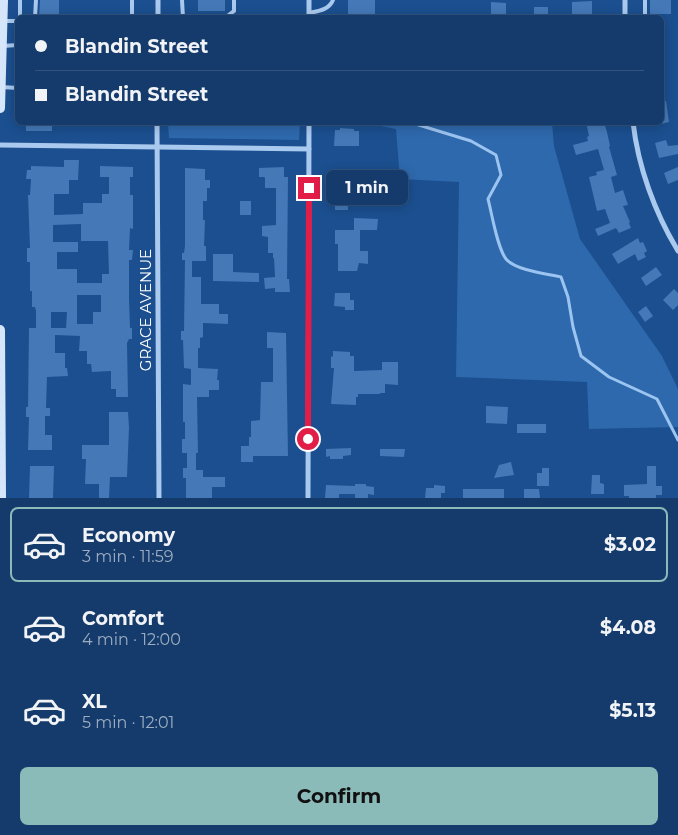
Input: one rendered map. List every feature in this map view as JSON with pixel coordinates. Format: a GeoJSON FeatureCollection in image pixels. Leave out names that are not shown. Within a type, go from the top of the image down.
{"type":"FeatureCollection","features":[{"type":"Feature","properties":{"kind":"main road"},"geometry":{"type":"LineString","coordinates":[[0,108],[2,4]]}},
{"type":"Feature","properties":{"kind":"main road"},"geometry":{"type":"LineString","coordinates":[[0,330],[1,498]]}},
{"type":"Feature","properties":{"kind":"street"},"geometry":{"type":"LineString","coordinates":[[158,0],[158,15]]}},
{"type":"Feature","properties":{"kind":"street"},"geometry":{"type":"LineString","coordinates":[[309,0],[309,15]]}},
{"type":"Feature","properties":{"kind":"street"},"geometry":{"type":"LineString","coordinates":[[625,0],[625,15]]}},
{"type":"Feature","properties":{"kind":"street","name":"GRACE AVENUE"},"geometry":{"type":"LineString","coordinates":[[157,125],[159,498]]}},
{"type":"Feature","properties":{"kind":"street"},"geometry":{"type":"LineString","coordinates":[[308,498],[309,125]]}},
{"type":"Feature","properties":{"kind":"street"},"geometry":{"type":"LineString","coordinates":[[634,125],[645,175],[660,217],[678,251]]}},
{"type":"Feature","properties":{"kind":"street"},"geometry":{"type":"LineString","coordinates":[[0,145],[309,149]]}},
{"type":"Feature","properties":{"kind":"lane"},"geometry":{"type":"LineString","coordinates":[[20,0],[20,15]]}},
{"type":"Feature","properties":{"kind":"lane"},"geometry":{"type":"LineString","coordinates":[[35,15],[36,0]]}},
{"type":"Feature","properties":{"kind":"lane"},"geometry":{"type":"LineString","coordinates":[[132,0],[132,14]]}},
{"type":"Feature","properties":{"kind":"lane"},"geometry":{"type":"LineString","coordinates":[[182,0],[183,15]]}},
{"type":"Feature","properties":{"kind":"lane"},"geometry":{"type":"LineString","coordinates":[[229,15],[234,11],[234,0]]}},
{"type":"Feature","properties":{"kind":"lane"},"geometry":{"type":"LineString","coordinates":[[309,15],[326,9],[334,0]]}},
{"type":"Feature","properties":{"kind":"lane"},"geometry":{"type":"LineString","coordinates":[[645,0],[645,15]]}},
{"type":"Feature","properties":{"kind":"lane"},"geometry":{"type":"LineString","coordinates":[[2,21],[15,21]]}},
{"type":"Feature","properties":{"kind":"lane"},"geometry":{"type":"LineString","coordinates":[[2,46],[15,45]]}},
{"type":"Feature","properties":{"kind":"lane"},"geometry":{"type":"LineString","coordinates":[[1,87],[15,88]]}},
{"type":"Feature","properties":{"kind":"shaded area"},"geometry":{"type":"Polygon","coordinates":[[[168,125],[300,125],[299,140],[169,138],[168,125]]]}},
{"type":"Feature","properties":{"kind":"shaded area"},"geometry":{"type":"Polygon","coordinates":[[[376,125],[552,125],[554,146],[580,239],[662,356],[678,389],[678,427],[589,429],[587,382],[456,377],[459,182],[400,179],[396,129],[376,125]]]}},
{"type":"Feature","properties":{"kind":"building"},"geometry":{"type":"Polygon","coordinates":[[[40,0],[59,0],[59,15],[39,15],[40,0]]]}},
{"type":"Feature","properties":{"kind":"building"},"geometry":{"type":"Polygon","coordinates":[[[198,0],[225,0],[225,11],[198,11],[198,0]]]}},
{"type":"Feature","properties":{"kind":"building"},"geometry":{"type":"Polygon","coordinates":[[[348,0],[375,0],[375,15],[348,15],[348,0]]]}},
{"type":"Feature","properties":{"kind":"building"},"geometry":{"type":"Polygon","coordinates":[[[650,0],[671,0],[671,14],[650,14],[650,0]]]}},
{"type":"Feature","properties":{"kind":"building"},"geometry":{"type":"Polygon","coordinates":[[[592,1],[592,15],[572,15],[572,2],[592,1]]]}},
{"type":"Feature","properties":{"kind":"building"},"geometry":{"type":"Polygon","coordinates":[[[491,2],[506,3],[506,15],[491,15],[491,2]]]}},
{"type":"Feature","properties":{"kind":"building"},"geometry":{"type":"Polygon","coordinates":[[[534,7],[548,7],[548,15],[534,15],[534,7]]]}},
{"type":"Feature","properties":{"kind":"building"},"geometry":{"type":"Polygon","coordinates":[[[664,101],[666,101],[669,122],[664,123],[664,101]]]}},
{"type":"Feature","properties":{"kind":"building"},"geometry":{"type":"Polygon","coordinates":[[[26,125],[52,125],[52,131],[26,131],[26,125]]]}},
{"type":"Feature","properties":{"kind":"building"},"geometry":{"type":"Polygon","coordinates":[[[587,125],[605,125],[617,175],[611,177],[615,193],[623,190],[628,205],[623,206],[631,228],[619,233],[616,228],[598,236],[595,229],[610,223],[605,209],[597,211],[589,177],[597,175],[596,172],[604,170],[598,149],[576,155],[573,145],[588,141],[587,137],[589,136],[587,125]]]}},
{"type":"Feature","properties":{"kind":"building"},"geometry":{"type":"Polygon","coordinates":[[[340,128],[359,131],[359,146],[334,146],[335,130],[340,130],[340,128]]]}},
{"type":"Feature","properties":{"kind":"building"},"geometry":{"type":"Polygon","coordinates":[[[666,140],[668,146],[678,145],[678,154],[659,158],[655,143],[666,140]]]}},
{"type":"Feature","properties":{"kind":"building"},"geometry":{"type":"Polygon","coordinates":[[[64,160],[79,160],[78,180],[69,180],[69,194],[54,194],[54,215],[83,214],[83,203],[102,203],[102,194],[109,194],[109,177],[100,177],[100,166],[133,167],[133,177],[130,177],[130,195],[133,195],[133,229],[130,228],[129,250],[133,250],[132,260],[129,260],[130,328],[132,328],[132,339],[129,339],[127,343],[128,397],[116,397],[116,389],[111,389],[111,371],[92,372],[91,364],[87,364],[87,351],[79,351],[80,336],[55,335],[55,353],[65,353],[65,368],[67,368],[68,376],[47,377],[46,408],[50,408],[50,416],[45,416],[45,435],[52,435],[52,450],[28,450],[29,417],[26,417],[26,407],[28,407],[29,328],[36,328],[36,311],[35,307],[32,307],[30,262],[27,262],[27,248],[30,248],[28,195],[30,195],[31,179],[26,179],[27,170],[31,170],[31,166],[64,167],[64,160]],[[81,224],[53,225],[53,242],[78,242],[78,252],[57,252],[57,269],[77,269],[77,283],[102,283],[102,274],[109,274],[108,241],[81,241],[81,224]],[[77,295],[77,324],[93,324],[93,312],[101,312],[101,295],[77,295]],[[51,312],[51,328],[66,328],[67,312],[51,312]]]}},
{"type":"Feature","properties":{"kind":"building"},"geometry":{"type":"Polygon","coordinates":[[[284,167],[284,177],[288,177],[287,279],[289,279],[290,292],[275,292],[275,288],[265,289],[264,278],[275,277],[273,253],[268,253],[268,237],[262,236],[262,226],[276,225],[276,188],[265,188],[265,178],[259,177],[259,168],[284,167]]]}},
{"type":"Feature","properties":{"kind":"building"},"geometry":{"type":"Polygon","coordinates":[[[678,167],[678,180],[668,184],[664,173],[678,167]]]}},
{"type":"Feature","properties":{"kind":"building"},"geometry":{"type":"Polygon","coordinates":[[[185,168],[205,169],[205,180],[210,180],[210,188],[207,188],[207,201],[203,201],[206,261],[192,261],[192,277],[201,277],[201,304],[219,304],[219,314],[228,314],[228,324],[203,323],[203,337],[200,338],[200,348],[198,348],[198,368],[218,369],[217,380],[219,380],[219,390],[209,390],[209,397],[197,397],[198,453],[196,453],[196,470],[203,470],[203,477],[225,477],[225,487],[212,487],[212,498],[186,498],[186,478],[183,478],[183,468],[187,468],[187,453],[182,453],[182,439],[185,439],[183,384],[191,385],[191,369],[184,368],[183,340],[181,340],[181,331],[184,331],[185,260],[182,260],[182,253],[184,253],[185,246],[185,168]]]}},
{"type":"Feature","properties":{"kind":"building"},"geometry":{"type":"Polygon","coordinates":[[[335,184],[347,184],[348,210],[335,210],[335,184]]]}},
{"type":"Feature","properties":{"kind":"building"},"geometry":{"type":"Polygon","coordinates":[[[240,201],[251,201],[251,215],[240,215],[240,201]]]}},
{"type":"Feature","properties":{"kind":"building"},"geometry":{"type":"Polygon","coordinates":[[[354,218],[378,219],[377,230],[354,230],[354,218]]]}},
{"type":"Feature","properties":{"kind":"building"},"geometry":{"type":"Polygon","coordinates":[[[335,230],[360,230],[360,251],[368,251],[368,264],[359,263],[357,271],[338,271],[338,244],[335,244],[335,230]]]}},
{"type":"Feature","properties":{"kind":"building"},"geometry":{"type":"Polygon","coordinates":[[[638,238],[640,243],[643,242],[647,251],[644,253],[646,257],[638,261],[635,254],[618,264],[612,254],[638,238]]]}},
{"type":"Feature","properties":{"kind":"building"},"geometry":{"type":"Polygon","coordinates":[[[213,254],[233,254],[233,272],[259,273],[259,282],[213,281],[213,254]]]}},
{"type":"Feature","properties":{"kind":"building"},"geometry":{"type":"Polygon","coordinates":[[[656,267],[662,275],[646,286],[641,278],[656,267]]]}},
{"type":"Feature","properties":{"kind":"building"},"geometry":{"type":"Polygon","coordinates":[[[674,289],[678,293],[678,305],[673,310],[663,300],[674,289]]]}},
{"type":"Feature","properties":{"kind":"building"},"geometry":{"type":"Polygon","coordinates":[[[335,293],[350,293],[350,300],[354,300],[354,310],[345,310],[345,307],[334,306],[335,293]]]}},
{"type":"Feature","properties":{"kind":"building"},"geometry":{"type":"Polygon","coordinates":[[[646,306],[653,316],[645,322],[638,312],[646,306]]]}},
{"type":"Feature","properties":{"kind":"building"},"geometry":{"type":"Polygon","coordinates":[[[267,332],[286,333],[288,456],[253,456],[253,462],[241,462],[241,446],[249,446],[251,421],[260,420],[261,382],[273,382],[273,348],[267,348],[267,332]]]}},
{"type":"Feature","properties":{"kind":"building"},"geometry":{"type":"Polygon","coordinates":[[[333,351],[350,352],[350,356],[354,356],[354,371],[382,370],[382,362],[398,362],[398,385],[385,384],[385,393],[358,394],[356,405],[331,404],[334,368],[331,368],[331,356],[333,357],[333,351]]]}},
{"type":"Feature","properties":{"kind":"building"},"geometry":{"type":"Polygon","coordinates":[[[486,406],[508,407],[507,424],[486,423],[486,406]]]}},
{"type":"Feature","properties":{"kind":"building"},"geometry":{"type":"Polygon","coordinates":[[[109,412],[128,412],[127,477],[110,477],[109,498],[99,498],[99,484],[85,484],[86,459],[82,459],[82,445],[109,445],[109,412]]]}},
{"type":"Feature","properties":{"kind":"building"},"geometry":{"type":"Polygon","coordinates":[[[517,424],[546,424],[546,433],[517,433],[517,424]]]}},
{"type":"Feature","properties":{"kind":"building"},"geometry":{"type":"Polygon","coordinates":[[[351,448],[351,455],[343,456],[343,459],[330,459],[330,456],[326,457],[326,449],[351,448]]]}},
{"type":"Feature","properties":{"kind":"building"},"geometry":{"type":"Polygon","coordinates":[[[380,449],[405,449],[404,457],[380,456],[380,449]]]}},
{"type":"Feature","properties":{"kind":"building"},"geometry":{"type":"Polygon","coordinates":[[[511,462],[514,475],[494,478],[499,465],[511,462]]]}},
{"type":"Feature","properties":{"kind":"building"},"geometry":{"type":"Polygon","coordinates":[[[30,466],[54,466],[53,498],[29,498],[30,466]]]}},
{"type":"Feature","properties":{"kind":"building"},"geometry":{"type":"Polygon","coordinates":[[[647,466],[656,466],[656,486],[662,486],[662,495],[656,495],[656,498],[629,498],[629,496],[624,496],[624,485],[647,484],[647,466]]]}},
{"type":"Feature","properties":{"kind":"building"},"geometry":{"type":"Polygon","coordinates":[[[542,468],[549,468],[549,486],[537,486],[537,473],[542,473],[542,468]]]}},
{"type":"Feature","properties":{"kind":"building"},"geometry":{"type":"Polygon","coordinates":[[[592,475],[600,475],[600,483],[604,484],[604,494],[591,494],[592,475]]]}},
{"type":"Feature","properties":{"kind":"building"},"geometry":{"type":"Polygon","coordinates":[[[355,484],[366,484],[366,486],[374,487],[374,495],[368,494],[368,498],[355,498],[355,494],[339,494],[339,498],[325,498],[326,485],[355,486],[355,484]]]}},
{"type":"Feature","properties":{"kind":"building"},"geometry":{"type":"Polygon","coordinates":[[[434,485],[445,486],[445,493],[441,493],[441,498],[425,498],[426,488],[434,488],[434,485]]]}},
{"type":"Feature","properties":{"kind":"building"},"geometry":{"type":"Polygon","coordinates":[[[463,489],[504,489],[504,498],[463,498],[463,489]]]}},
{"type":"Feature","properties":{"kind":"building"},"geometry":{"type":"Polygon","coordinates":[[[524,489],[539,489],[540,498],[524,498],[524,489]]]}},
{"type":"Feature","properties":{"kind":"waterway"},"geometry":{"type":"LineString","coordinates":[[419,125],[471,141],[496,155],[501,175],[488,199],[497,239],[506,259],[510,263],[524,269],[561,277],[568,297],[573,327],[581,356],[609,377],[657,399],[678,440]]}},
{"type":"Feature","properties":{"kind":"route"},"geometry":{"type":"LineString","coordinates":[[308,439],[309,188]]}}]}
